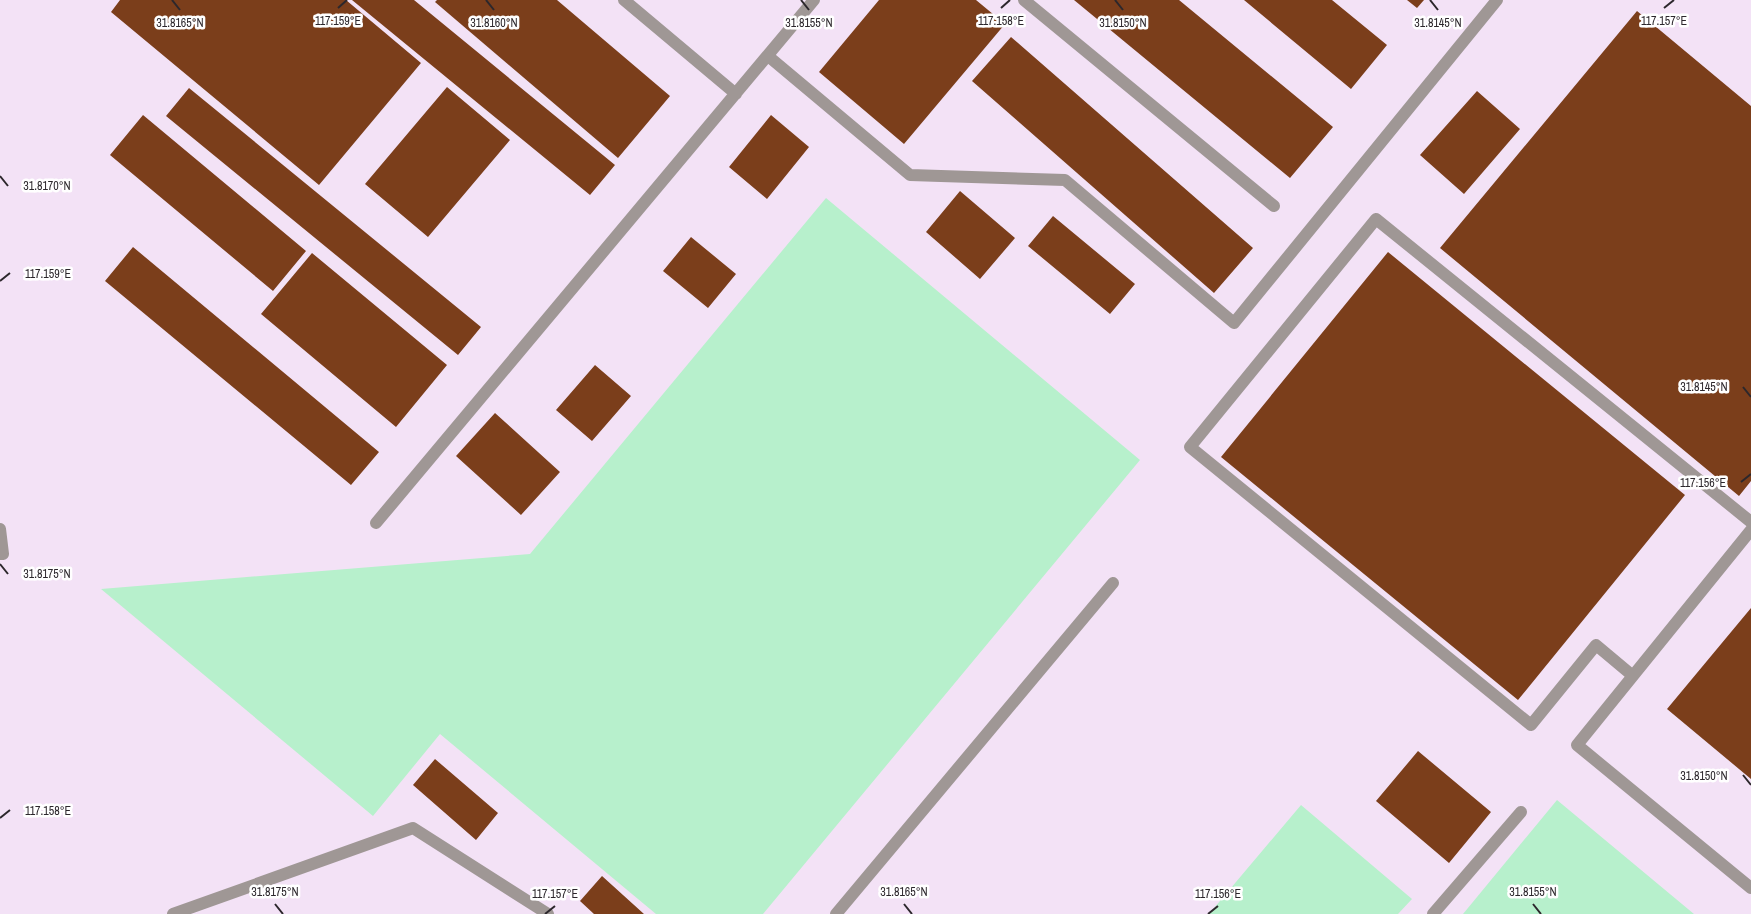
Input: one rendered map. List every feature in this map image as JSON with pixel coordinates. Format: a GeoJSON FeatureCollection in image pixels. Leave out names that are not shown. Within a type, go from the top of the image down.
{"type":"FeatureCollection","features":[{"type":"Feature","properties":{"kind":"lane"},"geometry":{"type":"LineString","coordinates":[[624,0],[736,94]]}},
{"type":"Feature","properties":{"kind":"lane"},"geometry":{"type":"LineString","coordinates":[[376,523],[814,0]]}},
{"type":"Feature","properties":{"kind":"lane"},"geometry":{"type":"LineString","coordinates":[[1024,0],[1274,206]]}},
{"type":"Feature","properties":{"kind":"lane"},"geometry":{"type":"LineString","coordinates":[[768,56],[910,175],[1065,180],[1234,323],[1497,0]]}},
{"type":"Feature","properties":{"kind":"lane"},"geometry":{"type":"LineString","coordinates":[[1633,676],[1596,645],[1530,725],[1190,447],[1376,219],[1751,522]]}},
{"type":"Feature","properties":{"kind":"lane"},"geometry":{"type":"LineString","coordinates":[[0,529],[3,554],[0,554]]}},
{"type":"Feature","properties":{"kind":"lane"},"geometry":{"type":"LineString","coordinates":[[1751,530],[1577,745],[1751,888]]}},
{"type":"Feature","properties":{"kind":"lane"},"geometry":{"type":"LineString","coordinates":[[836,914],[1113,583]]}},
{"type":"Feature","properties":{"kind":"lane"},"geometry":{"type":"LineString","coordinates":[[1433,914],[1520,812]]}},
{"type":"Feature","properties":{"kind":"lane"},"geometry":{"type":"LineString","coordinates":[[173,914],[413,828],[548,914]]}},
{"type":"Feature","properties":{"kind":"shaded area"},"geometry":{"type":"Polygon","coordinates":[[[0,0],[1751,0],[1751,914],[0,914],[0,0]]]}},
{"type":"Feature","properties":{"kind":"green space"},"geometry":{"type":"Polygon","coordinates":[[[826,198],[1140,460],[763,914],[656,914],[440,734],[373,816],[101,589],[530,554],[826,198]]]}},
{"type":"Feature","properties":{"kind":"green space"},"geometry":{"type":"Polygon","coordinates":[[[1557,800],[1694,914],[1463,914],[1557,800]]]}},
{"type":"Feature","properties":{"kind":"green space"},"geometry":{"type":"Polygon","coordinates":[[[1301,805],[1412,899],[1398,914],[1209,914],[1301,805]]]}},
{"type":"Feature","properties":{"kind":"building"},"geometry":{"type":"Polygon","coordinates":[[[120,0],[346,0],[421,63],[319,185],[111,12],[120,0]]]}},
{"type":"Feature","properties":{"kind":"building"},"geometry":{"type":"Polygon","coordinates":[[[352,0],[414,0],[615,165],[590,195],[352,0]]]}},
{"type":"Feature","properties":{"kind":"building"},"geometry":{"type":"Polygon","coordinates":[[[437,0],[557,0],[670,96],[618,158],[435,2],[437,0]]]}},
{"type":"Feature","properties":{"kind":"building"},"geometry":{"type":"Polygon","coordinates":[[[879,0],[976,0],[1005,24],[904,144],[819,72],[879,0]]]}},
{"type":"Feature","properties":{"kind":"building"},"geometry":{"type":"Polygon","coordinates":[[[1074,0],[1179,0],[1333,127],[1290,178],[1074,0]]]}},
{"type":"Feature","properties":{"kind":"building"},"geometry":{"type":"Polygon","coordinates":[[[1244,0],[1332,0],[1387,45],[1351,89],[1244,0]]]}},
{"type":"Feature","properties":{"kind":"building"},"geometry":{"type":"Polygon","coordinates":[[[1407,0],[1424,0],[1417,8],[1407,0]]]}},
{"type":"Feature","properties":{"kind":"building"},"geometry":{"type":"Polygon","coordinates":[[[1637,11],[1751,106],[1751,481],[1739,496],[1440,248],[1637,11]]]}},
{"type":"Feature","properties":{"kind":"building"},"geometry":{"type":"Polygon","coordinates":[[[1011,37],[1253,248],[1214,293],[972,81],[1011,37]]]}},
{"type":"Feature","properties":{"kind":"building"},"geometry":{"type":"Polygon","coordinates":[[[447,87],[510,140],[428,237],[365,184],[447,87]]]}},
{"type":"Feature","properties":{"kind":"building"},"geometry":{"type":"Polygon","coordinates":[[[189,88],[481,327],[458,355],[166,116],[189,88]]]}},
{"type":"Feature","properties":{"kind":"building"},"geometry":{"type":"Polygon","coordinates":[[[1477,91],[1520,129],[1464,194],[1420,155],[1477,91]]]}},
{"type":"Feature","properties":{"kind":"building"},"geometry":{"type":"Polygon","coordinates":[[[143,115],[306,251],[273,291],[110,155],[143,115]]]}},
{"type":"Feature","properties":{"kind":"building"},"geometry":{"type":"Polygon","coordinates":[[[771,115],[809,147],[767,199],[729,167],[771,115]]]}},
{"type":"Feature","properties":{"kind":"building"},"geometry":{"type":"Polygon","coordinates":[[[960,191],[1015,238],[980,279],[926,232],[960,191]]]}},
{"type":"Feature","properties":{"kind":"building"},"geometry":{"type":"Polygon","coordinates":[[[1053,216],[1135,284],[1110,314],[1028,246],[1053,216]]]}},
{"type":"Feature","properties":{"kind":"building"},"geometry":{"type":"Polygon","coordinates":[[[691,237],[736,274],[708,308],[663,271],[691,237]]]}},
{"type":"Feature","properties":{"kind":"building"},"geometry":{"type":"Polygon","coordinates":[[[133,247],[379,452],[351,485],[105,281],[133,247]]]}},
{"type":"Feature","properties":{"kind":"building"},"geometry":{"type":"Polygon","coordinates":[[[1388,252],[1685,495],[1518,700],[1221,457],[1388,252]]]}},
{"type":"Feature","properties":{"kind":"building"},"geometry":{"type":"Polygon","coordinates":[[[312,253],[447,365],[396,427],[261,314],[312,253]]]}},
{"type":"Feature","properties":{"kind":"building"},"geometry":{"type":"Polygon","coordinates":[[[595,365],[631,396],[592,441],[556,410],[595,365]]]}},
{"type":"Feature","properties":{"kind":"building"},"geometry":{"type":"Polygon","coordinates":[[[495,413],[560,472],[521,515],[456,456],[495,413]]]}},
{"type":"Feature","properties":{"kind":"building"},"geometry":{"type":"Polygon","coordinates":[[[1751,608],[1751,779],[1667,709],[1751,608]]]}},
{"type":"Feature","properties":{"kind":"building"},"geometry":{"type":"Polygon","coordinates":[[[1418,751],[1491,812],[1449,863],[1376,801],[1418,751]]]}},
{"type":"Feature","properties":{"kind":"building"},"geometry":{"type":"Polygon","coordinates":[[[435,759],[498,813],[476,840],[413,785],[435,759]]]}},
{"type":"Feature","properties":{"kind":"building"},"geometry":{"type":"Polygon","coordinates":[[[602,876],[644,914],[594,914],[580,901],[602,876]]]}}]}
